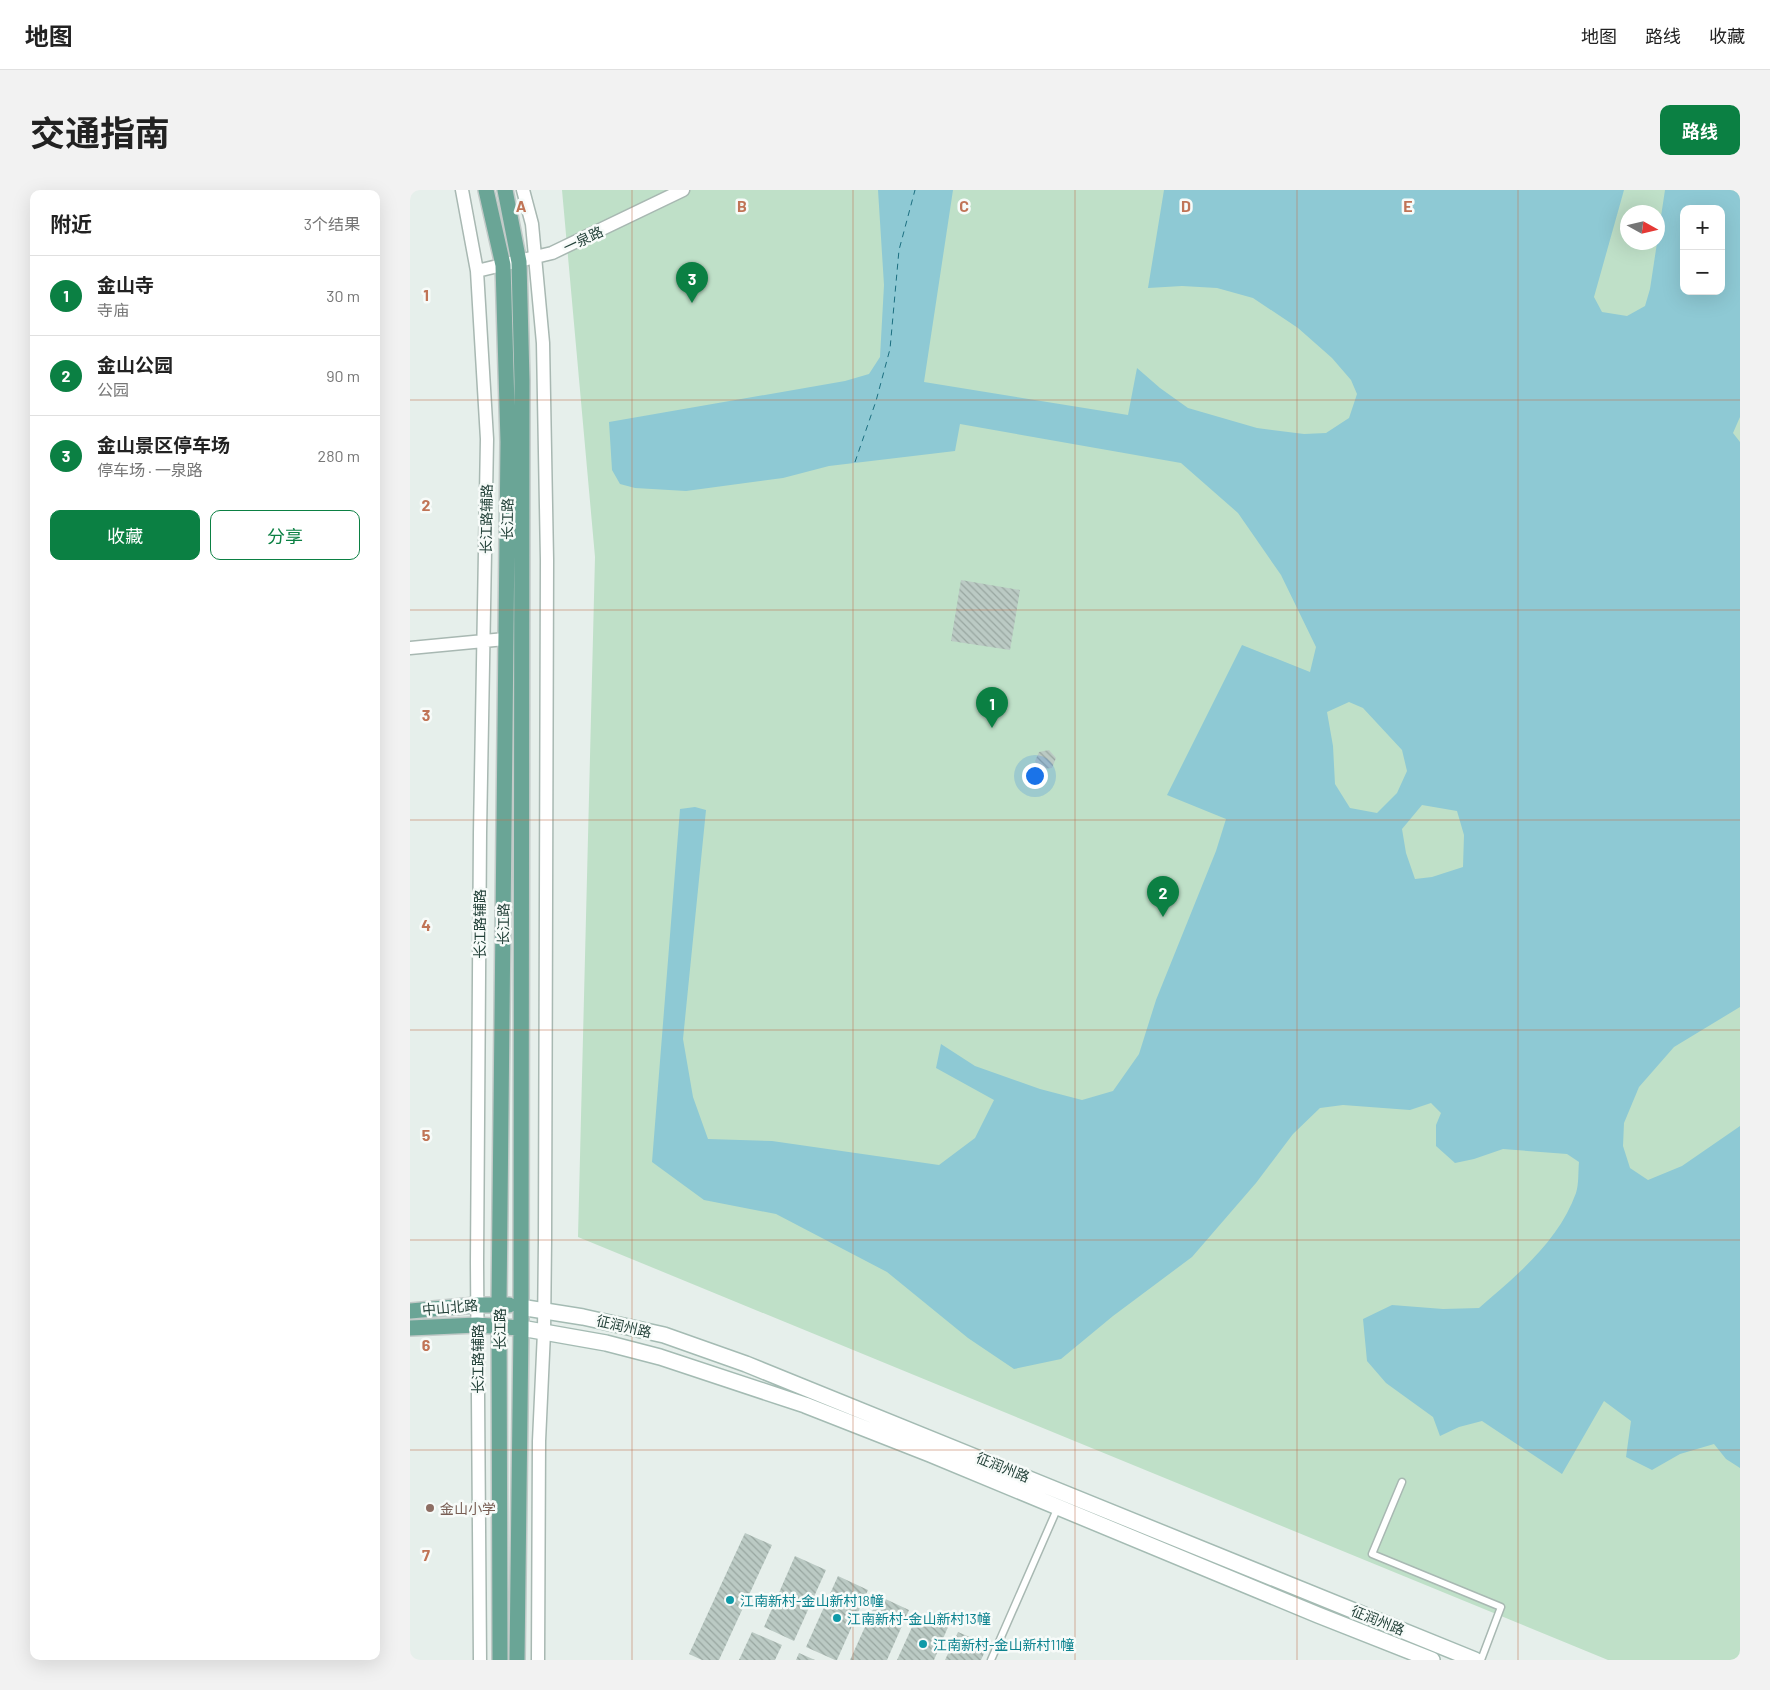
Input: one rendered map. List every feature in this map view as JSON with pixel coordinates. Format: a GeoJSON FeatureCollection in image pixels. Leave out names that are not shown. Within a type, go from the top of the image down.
{"type":"FeatureCollection","features":[{"type":"Feature","properties":{"kind":"main road","name":"长江路"},"geometry":{"type":"LineString","coordinates":[[486,190],[503,265],[508,442],[499,1304],[500,1660]]}},
{"type":"Feature","properties":{"kind":"main road","name":"长江路"},"geometry":{"type":"LineString","coordinates":[[505,190],[519,262],[523,504],[521,1328],[516,1660]]}},
{"type":"Feature","properties":{"kind":"main road","name":"中山北路"},"geometry":{"type":"LineString","coordinates":[[410,1311],[499,1304],[520,1307]]}},
{"type":"Feature","properties":{"kind":"main road","name":"征润州路"},"geometry":{"type":"LineString","coordinates":[[520,1307],[544,1310],[664,1335],[746,1364],[1475,1660]]}},
{"type":"Feature","properties":{"kind":"main road","name":"中山北路"},"geometry":{"type":"LineString","coordinates":[[410,1328],[499,1325],[521,1328]]}},
{"type":"Feature","properties":{"kind":"main road","name":"征润州路"},"geometry":{"type":"LineString","coordinates":[[521,1328],[660,1356],[805,1405],[930,1454],[1318,1615],[1432,1660]]}},
{"type":"Feature","properties":{"kind":"street","name":"长江路辅路"},"geometry":{"type":"LineString","coordinates":[[462,190],[477,271],[488,439],[480,843],[477,1305],[480,1660]]}},
{"type":"Feature","properties":{"kind":"street"},"geometry":{"type":"LineString","coordinates":[[524,190],[532,224],[543,343],[547,560],[544,1332],[539,1441],[538,1660]]}},
{"type":"Feature","properties":{"kind":"street","name":"一泉路"},"geometry":{"type":"LineString","coordinates":[[477,271],[552,253],[684,190]]}},
{"type":"Feature","properties":{"kind":"street"},"geometry":{"type":"LineString","coordinates":[[410,648],[484,640],[505,640]]}},
{"type":"Feature","properties":{"kind":"lane"},"geometry":{"type":"LineString","coordinates":[[1402,1482],[1372,1554],[1501,1607],[1481,1660]]}},
{"type":"Feature","properties":{"kind":"lane"},"geometry":{"type":"LineString","coordinates":[[991,1660],[1058,1507]]}},
{"type":"Feature","properties":{"kind":"green space"},"geometry":{"type":"Polygon","coordinates":[[[562,190],[1740,190],[1740,1660],[1608,1660],[578,1237],[595,557],[562,190]]]}},
{"type":"Feature","properties":{"kind":"water"},"geometry":{"type":"Polygon","coordinates":[[[878,190],[953,190],[924,382],[1128,415],[1137,368],[1160,388],[1188,408],[1257,428],[1304,434],[1326,433],[1349,418],[1357,394],[1351,380],[1332,358],[1298,328],[1253,298],[1217,288],[1182,286],[1148,288],[1164,190],[1624,190],[1594,297],[1602,312],[1627,316],[1645,306],[1650,289],[1656,250],[1665,250],[1665,205],[1663,205],[1665,190],[1740,190],[1740,417],[1733,433],[1740,442],[1740,1007],[1674,1047],[1639,1087],[1624,1123],[1623,1146],[1630,1168],[1648,1180],[1682,1166],[1740,1126],[1740,1468],[1726,1459],[1714,1444],[1680,1454],[1652,1470],[1626,1457],[1631,1421],[1604,1401],[1562,1474],[1482,1421],[1459,1427],[1440,1436],[1433,1417],[1386,1383],[1367,1361],[1363,1319],[1392,1305],[1443,1309],[1479,1308],[1521,1270],[1548,1242],[1559,1227],[1577,1189],[1579,1162],[1567,1154],[1503,1149],[1455,1163],[1436,1146],[1436,1125],[1441,1113],[1431,1103],[1410,1110],[1343,1105],[1320,1108],[1293,1134],[1256,1183],[1192,1257],[1113,1316],[1061,1359],[1014,1369],[968,1338],[887,1272],[776,1214],[704,1200],[652,1162],[680,809],[695,807],[706,810],[683,1039],[693,1097],[708,1139],[772,1141],[939,1165],[975,1138],[994,1100],[936,1068],[941,1044],[975,1066],[1040,1089],[1082,1100],[1113,1091],[1139,1054],[1156,1000],[1216,851],[1226,819],[1167,795],[1242,645],[1310,672],[1316,647],[1281,575],[1238,513],[1181,463],[960,424],[955,451],[829,466],[783,478],[686,491],[635,488],[620,484],[612,470],[609,422],[845,381],[869,374],[880,357],[884,285],[878,190]],[[1349,702],[1327,712],[1333,746],[1335,784],[1350,808],[1377,813],[1397,793],[1407,771],[1402,750],[1363,708],[1349,702]],[[1422,805],[1402,829],[1406,853],[1415,879],[1432,877],[1463,867],[1464,835],[1457,811],[1422,805]]]}},
{"type":"Feature","properties":{"kind":"building"},"geometry":{"type":"Polygon","coordinates":[[[961,580],[1020,590],[1010,650],[951,641],[961,580]]]}},
{"type":"Feature","properties":{"kind":"building"},"geometry":{"type":"Polygon","coordinates":[[[1049,750],[1056,758],[1052,768],[1042,769],[1035,761],[1039,752],[1049,750]]]}},
{"type":"Feature","properties":{"kind":"building","name":"江南新村-金山新村18幢"},"geometry":{"type":"Polygon","coordinates":[[[745,1533],[772,1545],[719,1660],[702,1660],[689,1654],[745,1533]]]}},
{"type":"Feature","properties":{"kind":"building"},"geometry":{"type":"Polygon","coordinates":[[[795,1556],[826,1570],[794,1641],[764,1627],[795,1556]]]}},
{"type":"Feature","properties":{"kind":"building","name":"江南新村-金山新村13幢"},"geometry":{"type":"Polygon","coordinates":[[[838,1576],[868,1590],[837,1660],[835,1660],[806,1647],[838,1576]]]}},
{"type":"Feature","properties":{"kind":"building"},"geometry":{"type":"Polygon","coordinates":[[[879,1596],[909,1610],[887,1660],[850,1660],[879,1596]]]}},
{"type":"Feature","properties":{"kind":"building","name":"江南新村-金山新村11幢"},"geometry":{"type":"Polygon","coordinates":[[[918,1614],[948,1627],[934,1660],[897,1660],[918,1614]]]}},
{"type":"Feature","properties":{"kind":"building"},"geometry":{"type":"Polygon","coordinates":[[[752,1632],[782,1645],[775,1660],[739,1660],[752,1632]]]}},
{"type":"Feature","properties":{"kind":"building"},"geometry":{"type":"Polygon","coordinates":[[[958,1632],[988,1645],[981,1660],[945,1660],[958,1632]]]}},
{"type":"Feature","properties":{"kind":"building"},"geometry":{"type":"Polygon","coordinates":[[[799,1653],[815,1660],[796,1660],[799,1653]]]}},
{"type":"Feature","properties":{"kind":"ferry route"},"geometry":{"type":"LineString","coordinates":[[855,462],[876,401],[890,349],[899,250],[915,190]]}},
{"type":"Feature","properties":{"kind":"place","name":"金山景区停车场"},"geometry":{"type":"Point","coordinates":[692,303]}},
{"type":"Feature","properties":{"kind":"place","name":"金山寺"},"geometry":{"type":"Point","coordinates":[992,728]}},
{"type":"Feature","properties":{"kind":"place","name":"金山公园"},"geometry":{"type":"Point","coordinates":[1163,917]}},
{"type":"Feature","properties":{"kind":"place","name":"金山小学"},"geometry":{"type":"Point","coordinates":[430,1508]}},
{"type":"Feature","properties":{"kind":"place","name":"江南新村-金山新村18幢"},"geometry":{"type":"Point","coordinates":[730,1600]}},
{"type":"Feature","properties":{"kind":"place","name":"江南新村-金山新村13幢"},"geometry":{"type":"Point","coordinates":[837,1618]}},
{"type":"Feature","properties":{"kind":"place","name":"江南新村-金山新村11幢"},"geometry":{"type":"Point","coordinates":[923,1644]}}]}
